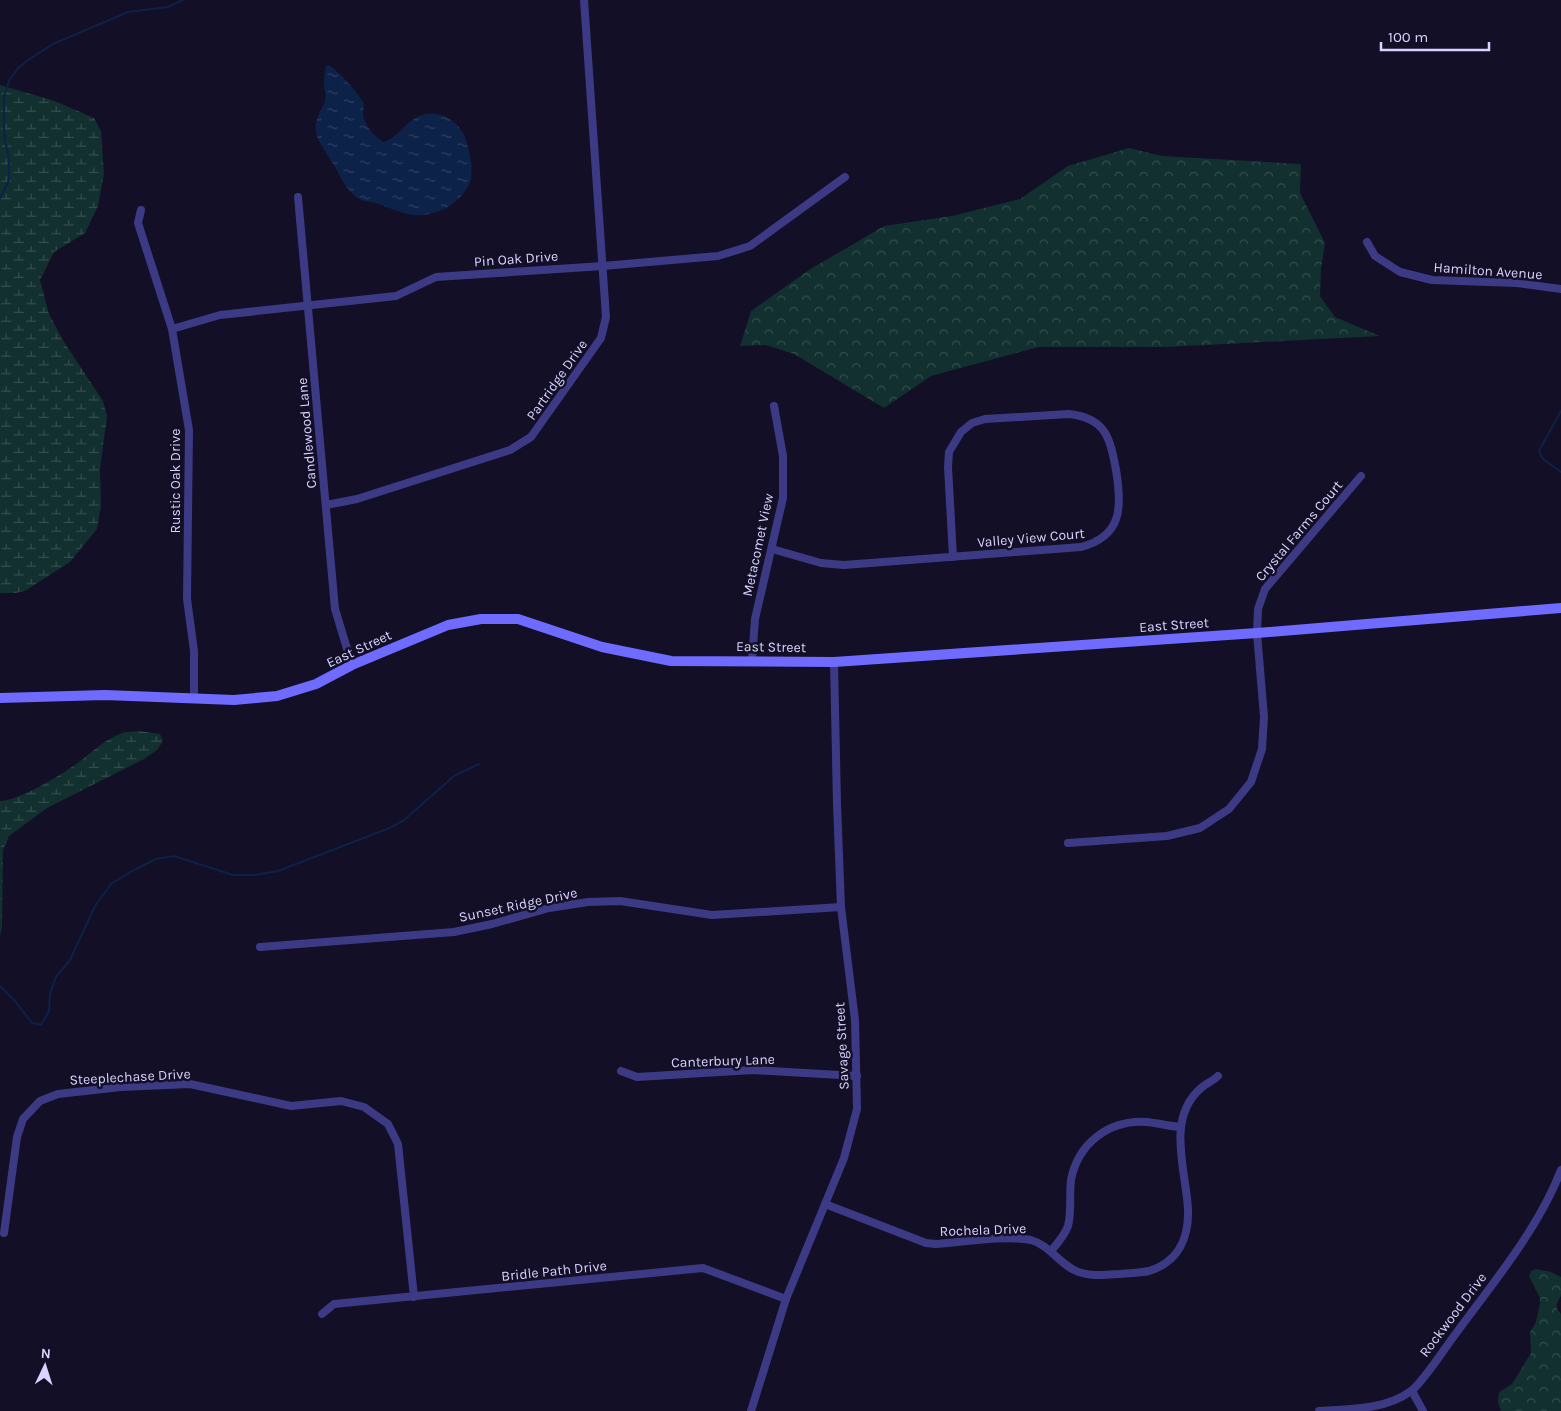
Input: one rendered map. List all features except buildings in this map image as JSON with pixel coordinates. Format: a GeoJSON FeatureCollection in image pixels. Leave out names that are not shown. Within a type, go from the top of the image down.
{"type":"FeatureCollection","features":[{"type":"Feature","properties":{"kind":"street","name":"Partridge Drive"},"geometry":{"type":"LineString","coordinates":[[326,505],[357,499],[510,450],[531,437],[601,338],[606,317],[584,0]]}},
{"type":"Feature","properties":{"kind":"street","name":"Pin Oak Drive"},"geometry":{"type":"LineString","coordinates":[[172,329],[220,314],[396,296],[436,277],[718,256],[750,246],[845,178]]}},
{"type":"Feature","properties":{"kind":"street","name":"Candlewood Lane"},"geometry":{"type":"LineString","coordinates":[[298,197],[335,609],[352,665]]}},
{"type":"Feature","properties":{"kind":"street","name":"Rustic Oak Drive"},"geometry":{"type":"LineString","coordinates":[[141,210],[138,223],[172,329],[189,430],[187,599],[194,651],[194,699]]}},
{"type":"Feature","properties":{"kind":"street","name":"Hamilton Avenue"},"geometry":{"type":"LineString","coordinates":[[1367,242],[1375,256],[1400,272],[1432,280],[1517,283],[1561,289]]}},
{"type":"Feature","properties":{"kind":"street","name":"Metacomet View"},"geometry":{"type":"LineString","coordinates":[[752,660],[755,619],[783,498],[783,456],[774,406]]}},
{"type":"Feature","properties":{"kind":"street","name":"Valley View Court"},"geometry":{"type":"LineString","coordinates":[[772,549],[832,565],[953,557],[1081,548],[1093,544],[1113,528],[1120,505],[1120,492],[1111,443],[1103,429],[1093,420],[1080,415],[1069,414],[985,418],[972,423],[961,432],[949,452],[948,468],[953,557]]}},
{"type":"Feature","properties":{"kind":"street","name":"Crystal Farms Court"},"geometry":{"type":"LineString","coordinates":[[1068,843],[1167,836],[1200,828],[1229,809],[1251,782],[1262,749],[1264,717],[1257,633],[1258,609],[1265,589],[1361,476]]}},
{"type":"Feature","properties":{"kind":"street","name":"East Street"},"geometry":{"type":"LineString","coordinates":[[0,698],[105,695],[234,700],[277,696],[316,684],[352,665],[448,625],[481,619],[518,619],[602,647],[671,661],[834,662],[1257,633],[1561,608]]}},
{"type":"Feature","properties":{"kind":"street","name":"Savage Street"},"geometry":{"type":"LineString","coordinates":[[751,1411],[786,1298],[844,1158],[857,1109],[855,1020],[841,907],[834,662]]}},
{"type":"Feature","properties":{"kind":"street","name":"Sunset Ridge Drive"},"geometry":{"type":"LineString","coordinates":[[260,947],[454,932],[492,924],[549,908],[588,902],[620,901],[712,915],[841,907]]}},
{"type":"Feature","properties":{"kind":"street","name":"Canterbury Lane"},"geometry":{"type":"LineString","coordinates":[[621,1071],[637,1077],[753,1070],[857,1076]]}},
{"type":"Feature","properties":{"kind":"street","name":"Rochela Drive"},"geometry":{"type":"LineString","coordinates":[[825,1204],[926,1243],[936,1244],[1018,1238],[1040,1243],[1074,1270],[1089,1275],[1149,1271],[1159,1267],[1182,1247],[1187,1233],[1188,1221],[1180,1127],[1188,1105],[1194,1096],[1200,1088],[1218,1076]]}},
{"type":"Feature","properties":{"kind":"street","name":"Steeplechase Drive"},"geometry":{"type":"LineString","coordinates":[[4,1233],[17,1137],[23,1118],[40,1101],[49,1097],[58,1094],[94,1090],[190,1084],[291,1106],[341,1101],[364,1107],[388,1124],[398,1144],[414,1297]]}},
{"type":"Feature","properties":{"kind":"street"},"geometry":{"type":"LineString","coordinates":[[1051,1251],[1068,1227],[1072,1179],[1077,1160],[1094,1137],[1111,1127],[1127,1123],[1146,1122],[1180,1127]]}},
{"type":"Feature","properties":{"kind":"street","name":"Rockwood Drive"},"geometry":{"type":"LineString","coordinates":[[1319,1411],[1385,1404],[1412,1390],[1512,1257],[1542,1210],[1561,1170]]}},
{"type":"Feature","properties":{"kind":"street","name":"Bridle Path Drive"},"geometry":{"type":"LineString","coordinates":[[322,1314],[334,1304],[703,1268],[786,1298]]}},
{"type":"Feature","properties":{"kind":"street"},"geometry":{"type":"LineString","coordinates":[[1412,1390],[1423,1411]]}},
{"type":"Feature","properties":{"kind":"green space"},"geometry":{"type":"Polygon","coordinates":[[[0,85],[55,101],[94,118],[101,131],[104,174],[98,206],[85,233],[54,252],[40,280],[49,314],[64,342],[103,401],[107,416],[100,469],[101,506],[97,529],[70,562],[25,591],[15,593],[0,593],[0,85]]]}},
{"type":"Feature","properties":{"kind":"green space"},"geometry":{"type":"Polygon","coordinates":[[[1129,148],[1162,156],[1301,164],[1300,193],[1325,243],[1321,269],[1320,296],[1335,317],[1380,336],[1167,347],[1038,347],[931,376],[884,408],[794,354],[766,345],[740,346],[751,311],[809,270],[884,226],[952,216],[1020,199],[1068,166],[1129,148]]]}},
{"type":"Feature","properties":{"kind":"green space"},"geometry":{"type":"Polygon","coordinates":[[[139,731],[160,734],[163,741],[157,750],[144,759],[47,808],[9,836],[3,850],[2,927],[0,936],[0,801],[18,797],[52,780],[98,746],[114,737],[124,732],[139,731]]]}},
{"type":"Feature","properties":{"kind":"green space"},"geometry":{"type":"Polygon","coordinates":[[[1536,1269],[1551,1272],[1561,1277],[1561,1295],[1557,1307],[1561,1314],[1561,1411],[1501,1411],[1498,1402],[1499,1392],[1512,1384],[1531,1353],[1530,1332],[1536,1322],[1540,1298],[1529,1276],[1531,1271],[1536,1269]]]}},
{"type":"Feature","properties":{"kind":"water"},"geometry":{"type":"Polygon","coordinates":[[[328,65],[342,76],[361,98],[364,104],[363,114],[365,122],[374,134],[384,142],[395,136],[409,122],[427,114],[442,115],[459,127],[466,142],[472,171],[467,189],[457,200],[438,212],[417,215],[362,200],[351,193],[321,145],[316,132],[319,113],[325,101],[324,78],[326,66],[328,65]]]}},
{"type":"Feature","properties":{"kind":"waterway"},"geometry":{"type":"LineString","coordinates":[[0,198],[9,180],[9,160],[4,134],[4,97],[9,81],[18,68],[53,44],[128,12],[168,7],[183,0]]}},
{"type":"Feature","properties":{"kind":"waterway"},"geometry":{"type":"LineString","coordinates":[[1561,411],[1539,451],[1543,459],[1561,472]]}},
{"type":"Feature","properties":{"kind":"waterway"},"geometry":{"type":"LineString","coordinates":[[0,986],[32,1023],[41,1025],[49,1011],[50,994],[56,977],[70,960],[95,906],[112,883],[156,859],[174,856],[233,875],[255,875],[278,871],[403,821],[454,776],[479,764]]}}]}
